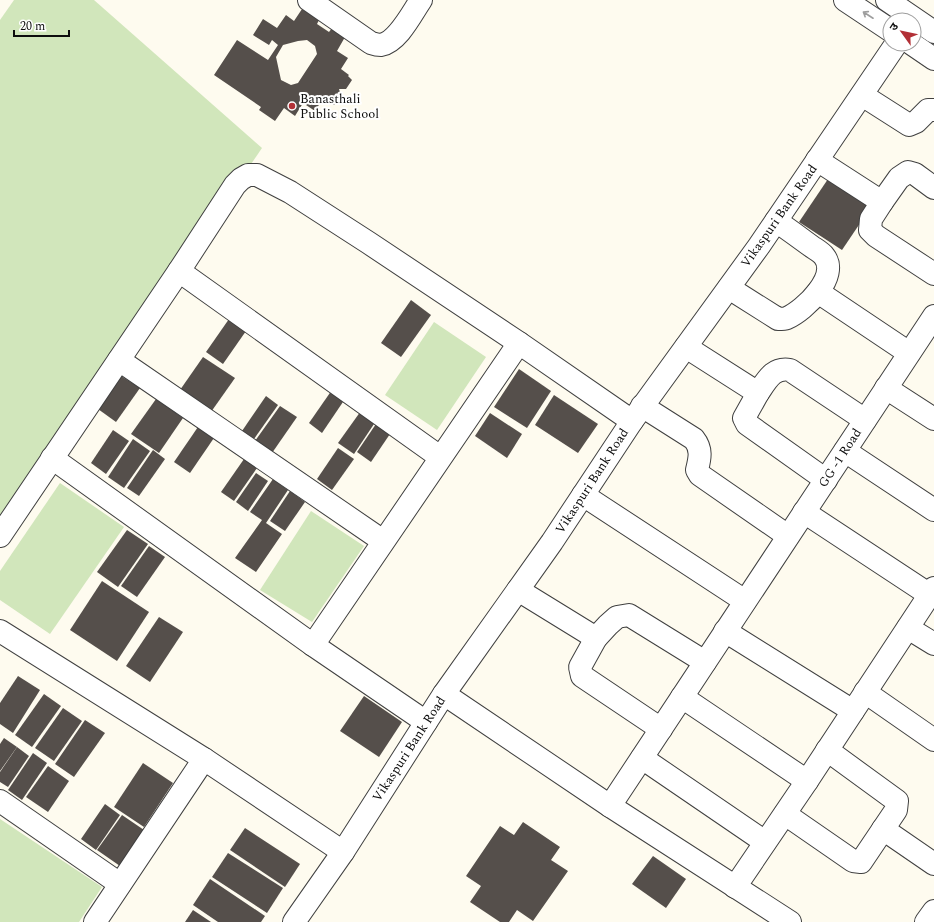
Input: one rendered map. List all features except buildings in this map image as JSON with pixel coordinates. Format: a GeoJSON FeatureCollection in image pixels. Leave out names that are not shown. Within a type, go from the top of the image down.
{"type":"FeatureCollection","features":[{"type":"Feature","properties":{"kind":"street"},"geometry":{"type":"LineString","coordinates":[[309,0],[371,43],[380,45],[391,40],[402,29],[421,0]]}},
{"type":"Feature","properties":{"kind":"street"},"geometry":{"type":"LineString","coordinates":[[845,0],[882,25]]}},
{"type":"Feature","properties":{"kind":"street"},"geometry":{"type":"LineString","coordinates":[[887,0],[934,32]]}},
{"type":"Feature","properties":{"kind":"street"},"geometry":{"type":"LineString","coordinates":[[922,51],[934,59]]}},
{"type":"Feature","properties":{"kind":"street","name":"Vikaspuri Bank Road"},"geometry":{"type":"LineString","coordinates":[[294,922],[343,852],[444,694],[518,590],[637,413],[729,288],[776,221],[891,52]]}},
{"type":"Feature","properties":{"kind":"street"},"geometry":{"type":"LineString","coordinates":[[862,95],[909,125],[916,122],[928,110],[934,110]]}},
{"type":"Feature","properties":{"kind":"street"},"geometry":{"type":"LineString","coordinates":[[817,160],[882,202]]}},
{"type":"Feature","properties":{"kind":"street"},"geometry":{"type":"LineString","coordinates":[[934,188],[915,174],[908,172],[899,178],[882,202],[871,219],[870,230],[876,236],[934,274]]}},
{"type":"Feature","properties":{"kind":"street"},"geometry":{"type":"LineString","coordinates":[[0,536],[179,271],[235,184],[248,175],[257,175],[272,181],[310,204],[518,343],[637,413],[694,439],[698,444],[701,453],[697,470],[700,475],[788,536]]}},
{"type":"Feature","properties":{"kind":"street"},"geometry":{"type":"LineString","coordinates":[[729,288],[778,319],[786,318],[795,313],[809,303],[818,292],[829,265],[824,255],[776,221]]}},
{"type":"Feature","properties":{"kind":"street"},"geometry":{"type":"LineString","coordinates":[[179,271],[440,457]]}},
{"type":"Feature","properties":{"kind":"street"},"geometry":{"type":"LineString","coordinates":[[818,292],[909,353]]}},
{"type":"Feature","properties":{"kind":"street","name":"GG -1 Road"},"geometry":{"type":"LineString","coordinates":[[610,806],[934,316]]}},
{"type":"Feature","properties":{"kind":"street"},"geometry":{"type":"LineString","coordinates":[[313,645],[518,343]]}},
{"type":"Feature","properties":{"kind":"street"},"geometry":{"type":"LineString","coordinates":[[686,346],[758,393]]}},
{"type":"Feature","properties":{"kind":"street"},"geometry":{"type":"LineString","coordinates":[[119,360],[384,541]]}},
{"type":"Feature","properties":{"kind":"street"},"geometry":{"type":"LineString","coordinates":[[826,480],[747,424],[744,418],[758,393],[766,381],[777,370],[782,368],[790,370],[865,420]]}},
{"type":"Feature","properties":{"kind":"street"},"geometry":{"type":"LineString","coordinates":[[886,388],[934,420]]}},
{"type":"Feature","properties":{"kind":"street"},"geometry":{"type":"LineString","coordinates":[[844,451],[934,510]]}},
{"type":"Feature","properties":{"kind":"street"},"geometry":{"type":"LineString","coordinates":[[52,458],[313,645],[426,722]]}},
{"type":"Feature","properties":{"kind":"street"},"geometry":{"type":"LineString","coordinates":[[583,495],[746,601]]}},
{"type":"Feature","properties":{"kind":"street"},"geometry":{"type":"LineString","coordinates":[[735,887],[807,781],[932,591],[804,512]]}},
{"type":"Feature","properties":{"kind":"street"},"geometry":{"type":"LineString","coordinates":[[518,590],[596,638]]}},
{"type":"Feature","properties":{"kind":"street"},"geometry":{"type":"LineString","coordinates":[[661,729],[582,676],[580,667],[596,638],[617,617],[629,615],[705,662]]}},
{"type":"Feature","properties":{"kind":"street"},"geometry":{"type":"LineString","coordinates":[[908,628],[934,644]]}},
{"type":"Feature","properties":{"kind":"street"},"geometry":{"type":"LineString","coordinates":[[0,631],[204,759],[343,852]]}},
{"type":"Feature","properties":{"kind":"street"},"geometry":{"type":"LineString","coordinates":[[725,631],[853,711]]}},
{"type":"Feature","properties":{"kind":"street"},"geometry":{"type":"LineString","coordinates":[[865,692],[934,740]]}},
{"type":"Feature","properties":{"kind":"street"},"geometry":{"type":"LineString","coordinates":[[444,694],[610,806],[790,922]]}},
{"type":"Feature","properties":{"kind":"street"},"geometry":{"type":"LineString","coordinates":[[682,697],[807,781]]}},
{"type":"Feature","properties":{"kind":"street"},"geometry":{"type":"LineString","coordinates":[[785,814],[853,861],[860,862],[884,830],[896,810],[897,801],[827,750]]}},
{"type":"Feature","properties":{"kind":"street"},"geometry":{"type":"LineString","coordinates":[[642,758],[765,842]]}},
{"type":"Feature","properties":{"kind":"street"},"geometry":{"type":"LineString","coordinates":[[95,922],[204,759]]}},
{"type":"Feature","properties":{"kind":"street"},"geometry":{"type":"LineString","coordinates":[[0,801],[120,884]]}},
{"type":"Feature","properties":{"kind":"street"},"geometry":{"type":"LineString","coordinates":[[884,830],[934,864]]}},
{"type":"Feature","properties":{"kind":"street"},"geometry":{"type":"LineString","coordinates":[[926,922],[934,911]]}},
{"type":"Feature","properties":{"kind":"green space"},"geometry":{"type":"Polygon","coordinates":[[[14,0],[94,0],[262,148],[0,535],[0,20],[14,0]]]}},
{"type":"Feature","properties":{"kind":"green space"},"geometry":{"type":"Polygon","coordinates":[[[434,322],[486,357],[437,430],[385,395],[434,322]]]}},
{"type":"Feature","properties":{"kind":"green space"},"geometry":{"type":"Polygon","coordinates":[[[60,483],[124,527],[50,634],[0,600],[0,571],[60,483]]]}},
{"type":"Feature","properties":{"kind":"green space"},"geometry":{"type":"Polygon","coordinates":[[[311,511],[364,546],[312,622],[260,590],[311,511]]]}},
{"type":"Feature","properties":{"kind":"green space"},"geometry":{"type":"Polygon","coordinates":[[[0,819],[102,887],[79,922],[0,922],[0,819]]]}},
{"type":"Feature","properties":{"kind":"place","name":"Banasthali Public School"},"geometry":{"type":"Point","coordinates":[292,106]}}]}
